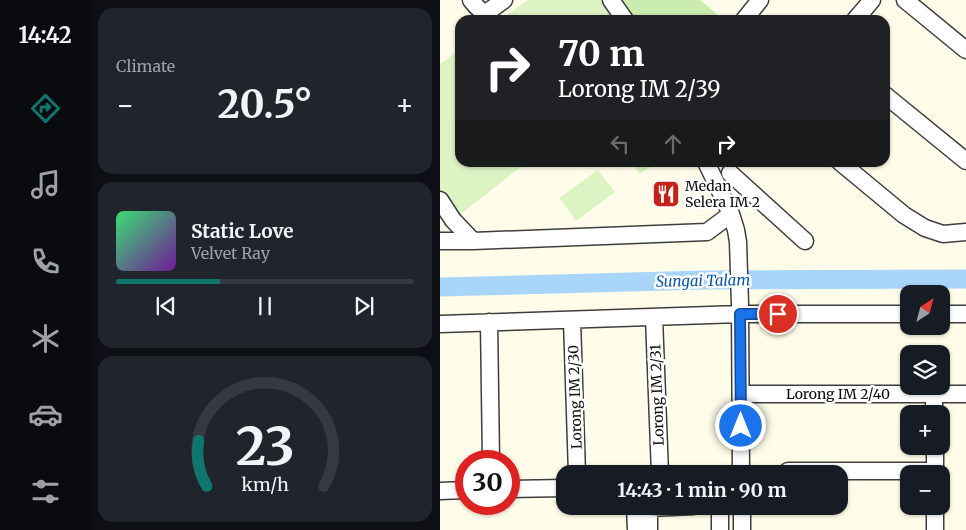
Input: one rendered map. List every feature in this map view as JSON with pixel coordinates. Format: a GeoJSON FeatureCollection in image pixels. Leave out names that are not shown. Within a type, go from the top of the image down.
{"type":"FeatureCollection","features":[{"type":"Feature","properties":{"kind":"street"},"geometry":{"type":"LineString","coordinates":[[471,0],[482,12],[487,12],[504,0]]}},
{"type":"Feature","properties":{"kind":"street"},"geometry":{"type":"LineString","coordinates":[[611,0],[622,15]]}},
{"type":"Feature","properties":{"kind":"street"},"geometry":{"type":"LineString","coordinates":[[748,15],[760,0]]}},
{"type":"Feature","properties":{"kind":"street"},"geometry":{"type":"LineString","coordinates":[[860,15],[872,0]]}},
{"type":"Feature","properties":{"kind":"street"},"geometry":{"type":"LineString","coordinates":[[905,0],[966,50]]}},
{"type":"Feature","properties":{"kind":"street"},"geometry":{"type":"LineString","coordinates":[[890,99],[966,161]]}},
{"type":"Feature","properties":{"kind":"street"},"geometry":{"type":"LineString","coordinates":[[708,167],[731,214],[738,242],[741,465]]}},
{"type":"Feature","properties":{"kind":"street"},"geometry":{"type":"LineString","coordinates":[[846,167],[904,215],[925,228],[943,234],[966,232]]}},
{"type":"Feature","properties":{"kind":"street"},"geometry":{"type":"LineString","coordinates":[[718,187],[734,168],[805,241]]}},
{"type":"Feature","properties":{"kind":"street"},"geometry":{"type":"LineString","coordinates":[[440,200],[453,220],[473,241]]}},
{"type":"Feature","properties":{"kind":"street"},"geometry":{"type":"LineString","coordinates":[[440,241],[707,232],[731,214]]}},
{"type":"Feature","properties":{"kind":"street"},"geometry":{"type":"LineString","coordinates":[[440,324],[654,317],[740,309],[900,314]]}},
{"type":"Feature","properties":{"kind":"street"},"geometry":{"type":"LineString","coordinates":[[950,314],[966,314]]}},
{"type":"Feature","properties":{"kind":"street","name":"Lorong IM 2/31"},"geometry":{"type":"LineString","coordinates":[[654,317],[660,465]]}},
{"type":"Feature","properties":{"kind":"street","name":"Lorong IM 2/30"},"geometry":{"type":"LineString","coordinates":[[572,320],[577,465]]}},
{"type":"Feature","properties":{"kind":"street"},"geometry":{"type":"LineString","coordinates":[[489,322],[491,450]]}},
{"type":"Feature","properties":{"kind":"street","name":"Lorong IM 2/40"},"geometry":{"type":"LineString","coordinates":[[741,394],[900,394]]}},
{"type":"Feature","properties":{"kind":"street","name":"Lorong IM 2/40"},"geometry":{"type":"LineString","coordinates":[[950,394],[966,394]]}},
{"type":"Feature","properties":{"kind":"street"},"geometry":{"type":"LineString","coordinates":[[848,471],[900,472]]}},
{"type":"Feature","properties":{"kind":"street"},"geometry":{"type":"LineString","coordinates":[[520,489],[556,488]]}},
{"type":"Feature","properties":{"kind":"street"},"geometry":{"type":"LineString","coordinates":[[440,491],[455,490]]}},
{"type":"Feature","properties":{"kind":"street"},"geometry":{"type":"LineString","coordinates":[[636,530],[641,515]]}},
{"type":"Feature","properties":{"kind":"street"},"geometry":{"type":"LineString","coordinates":[[646,515],[650,530]]}},
{"type":"Feature","properties":{"kind":"street"},"geometry":{"type":"LineString","coordinates":[[720,515],[720,530]]}},
{"type":"Feature","properties":{"kind":"street"},"geometry":{"type":"LineString","coordinates":[[742,515],[742,530]]}},
{"type":"Feature","properties":{"kind":"street"},"geometry":{"type":"LineString","coordinates":[[935,515],[935,530]]}},
{"type":"Feature","properties":{"kind":"green space"},"geometry":{"type":"Polygon","coordinates":[[[528,0],[611,0],[619,15],[507,15],[528,0]]]}},
{"type":"Feature","properties":{"kind":"green space"},"geometry":{"type":"Polygon","coordinates":[[[622,0],[700,0],[718,15],[632,15],[622,0]]]}},
{"type":"Feature","properties":{"kind":"green space"},"geometry":{"type":"Polygon","coordinates":[[[455,53],[455,167],[521,167],[453,220],[440,200],[440,64],[455,53]]]}},
{"type":"Feature","properties":{"kind":"green space"},"geometry":{"type":"Polygon","coordinates":[[[634,167],[650,167],[640,174],[634,167]]]}},
{"type":"Feature","properties":{"kind":"green space"},"geometry":{"type":"Polygon","coordinates":[[[598,170],[615,192],[576,221],[559,198],[598,170]]]}},
{"type":"Feature","properties":{"kind":"waterway","name":"Sungai Talam"},"geometry":{"type":"LineString","coordinates":[[440,287],[704,280],[966,279]]}},
{"type":"Feature","properties":{"kind":"place","name":"Medan Selera IM 2"},"geometry":{"type":"Point","coordinates":[666,194]}},
{"type":"Feature","properties":{"kind":"route"},"geometry":{"type":"LineString","coordinates":[[741,426],[740,314],[778,314]]}}]}
